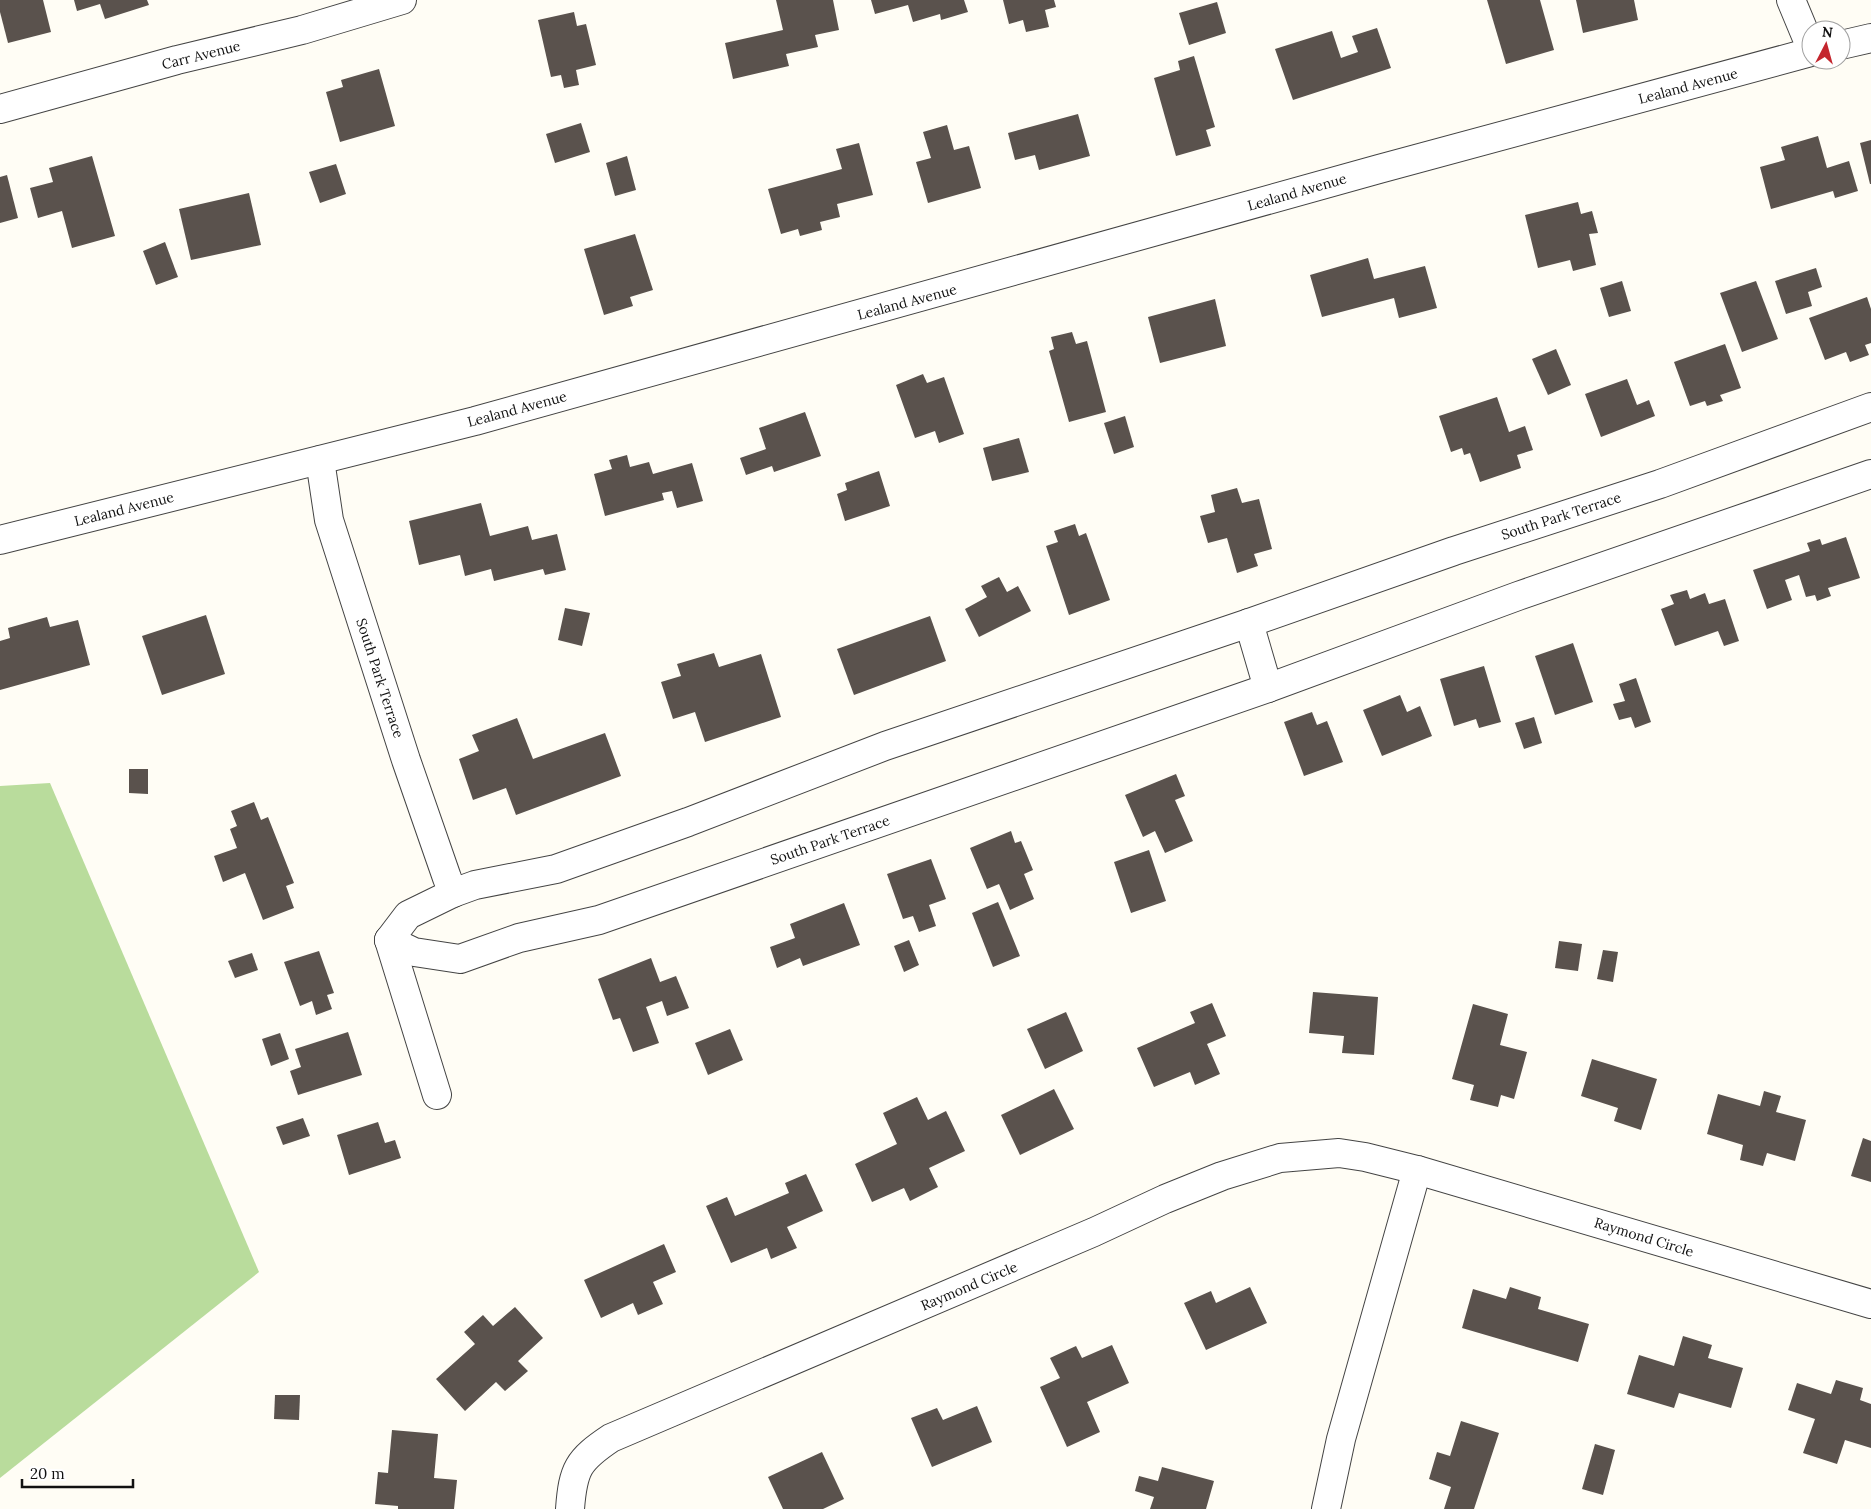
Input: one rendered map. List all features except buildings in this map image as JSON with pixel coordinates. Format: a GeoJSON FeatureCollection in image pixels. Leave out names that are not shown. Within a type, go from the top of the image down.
{"type":"FeatureCollection","features":[{"type":"Feature","properties":{"kind":"street","name":"Carr Avenue"},"geometry":{"type":"LineString","coordinates":[[0,109],[176,60],[302,30],[402,0]]}},
{"type":"Feature","properties":{"kind":"street"},"geometry":{"type":"LineString","coordinates":[[1791,0],[1801,24]]}},
{"type":"Feature","properties":{"kind":"street"},"geometry":{"type":"LineString","coordinates":[[1851,43],[1871,38]]}},
{"type":"Feature","properties":{"kind":"street","name":"Lealand Avenue"},"geometry":{"type":"LineString","coordinates":[[0,540],[475,421],[1388,166],[1801,55]]}},
{"type":"Feature","properties":{"kind":"street","name":"South Park Terrace"},"geometry":{"type":"LineString","coordinates":[[1871,407],[1660,484],[1454,551],[1249,623],[885,746],[697,818],[556,869],[475,885],[408,915],[389,940],[414,952],[460,958],[519,938],[599,920],[1268,688],[1537,590],[1871,474]]}},
{"type":"Feature","properties":{"kind":"street","name":"South Park Terrace"},"geometry":{"type":"LineString","coordinates":[[320,460],[329,520],[406,760],[454,893]]}},
{"type":"Feature","properties":{"kind":"street"},"geometry":{"type":"LineString","coordinates":[[1249,623],[1268,688]]}},
{"type":"Feature","properties":{"kind":"street"},"geometry":{"type":"LineString","coordinates":[[389,940],[437,1095]]}},
{"type":"Feature","properties":{"kind":"street","name":"Raymond Circle"},"geometry":{"type":"LineString","coordinates":[[570,1509],[576,1470],[595,1449],[611,1438],[1198,1186],[1222,1176],[1280,1158],[1339,1153],[1365,1157],[1417,1170],[1871,1304]]}},
{"type":"Feature","properties":{"kind":"street"},"geometry":{"type":"LineString","coordinates":[[1326,1509],[1341,1439],[1417,1170]]}},
{"type":"Feature","properties":{"kind":"green space"},"geometry":{"type":"Polygon","coordinates":[[[50,783],[259,1272],[0,1478],[0,786],[50,783]]]}}]}
